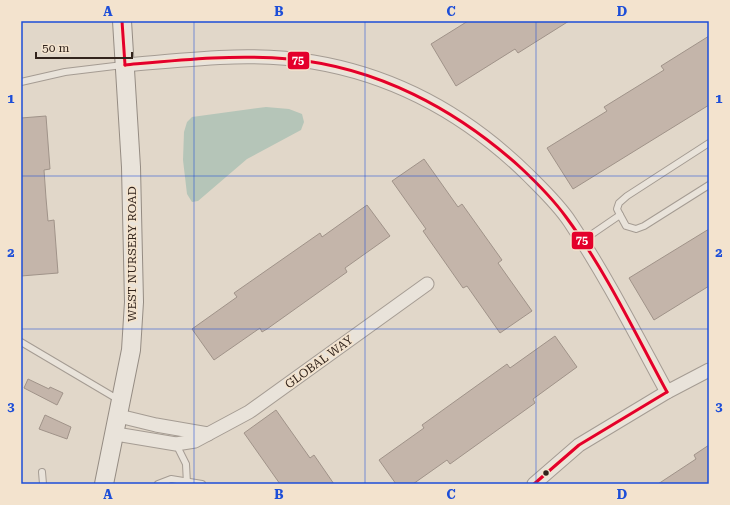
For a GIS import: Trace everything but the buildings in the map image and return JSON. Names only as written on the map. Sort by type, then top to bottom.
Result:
[{"type":"main road","name":"WEST NURSERY ROAD","points":[[104,484],[116,434],[131,350],[134,302],[131,167],[122,21]]},
{"type":"street","points":[[125,65],[257,57],[312,61],[358,72],[408,90],[452,114],[500,147],[541,188],[569,221],[582,241],[667,392]]},
{"type":"street","name":"GLOBAL WAY","points":[[116,434],[176,444],[195,441],[249,412],[427,284]]},
{"type":"street","points":[[534,484],[579,445],[667,392],[709,370]]},
{"type":"street","points":[[121,409],[156,425],[208,434]]},
{"type":"lane","points":[[21,82],[65,72],[125,65]]},
{"type":"lane","points":[[709,143],[627,196],[618,203],[617,209],[626,226],[636,229],[644,226],[709,185]]},
{"type":"lane","points":[[582,241],[620,215]]},
{"type":"lane","points":[[21,342],[121,409]]},
{"type":"lane","points":[[176,444],[186,464],[187,482]]},
{"type":"lane","points":[[42,472],[43,484]]},
{"type":"lane","points":[[158,484],[171,479],[202,484]]},
{"type":"shaded area","points":[[266,107],[289,109],[302,114],[304,122],[301,130],[247,159],[198,201],[192,202],[187,194],[183,160],[184,132],[187,122],[192,117]]},
{"type":"transit line","name":"75","points":[[122,21],[125,65]]},
{"type":"transit line","name":"75","points":[[125,65],[227,57],[289,59],[353,71],[384,81],[414,94],[442,110],[470,127],[521,168],[561,210],[581,238],[607,281],[667,392]]},
{"type":"transit line","name":"75","points":[[534,484],[579,445],[667,392]]}]
